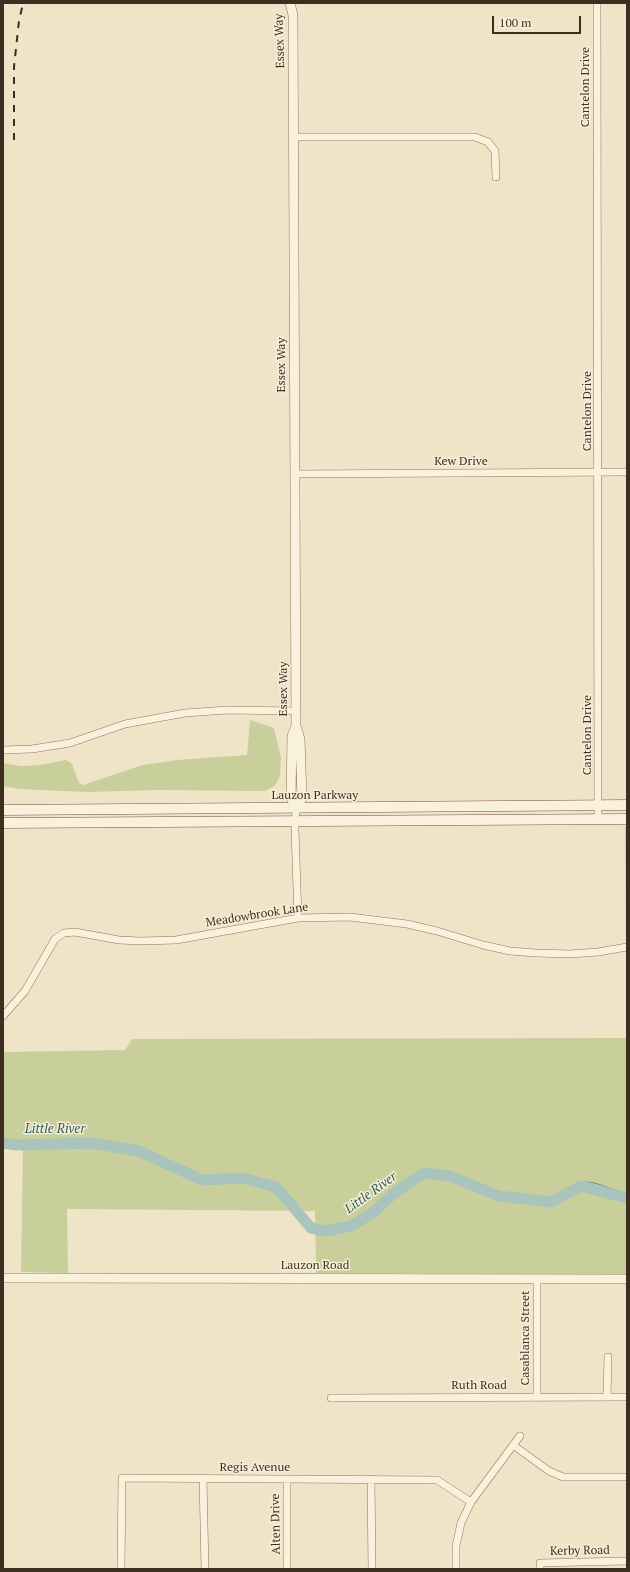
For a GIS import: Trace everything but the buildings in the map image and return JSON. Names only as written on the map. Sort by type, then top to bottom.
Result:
[{"type":"main road","name":"Lauzon Parkway","points":[[3,810],[296,809],[627,805]]},
{"type":"main road","name":"Lauzon Parkway","points":[[3,823],[627,819]]},
{"type":"street","name":"Essex Way","points":[[290,3],[292,15],[296,726],[300,739],[302,798],[296,809],[295,821],[298,918]]},
{"type":"street","name":"Cantelon Drive","points":[[597,3],[599,472],[598,820]]},
{"type":"street","points":[[293,137],[475,137],[488,142],[495,151],[496,177]]},
{"type":"street","name":"Kew Drive","points":[[295,474],[627,472]]},
{"type":"street","points":[[3,750],[32,749],[70,743],[125,724],[185,713],[226,710],[296,711]]},
{"type":"street","name":"Meadowbrook Lane","points":[[3,1016],[25,991],[55,939],[64,933],[75,932],[119,940],[176,940],[298,918],[350,917],[376,919],[414,926],[483,945],[536,953],[570,954],[598,952],[627,947]]},
{"type":"street","name":"Lauzon Road","points":[[3,1278],[627,1279]]},
{"type":"street","name":"Casablanca Street","points":[[537,1279],[537,1398]]},
{"type":"street","points":[[607,1397],[608,1357]]},
{"type":"street","name":"Ruth Road","points":[[331,1398],[627,1397]]},
{"type":"street","points":[[456,1569],[456,1546],[461,1523],[471,1502],[520,1436]]},
{"type":"street","points":[[513,1445],[549,1471],[563,1477],[627,1477]]},
{"type":"street","name":"Regis Avenue","points":[[121,1569],[122,1478],[437,1480],[471,1502]]},
{"type":"street","points":[[203,1479],[205,1569]]},
{"type":"street","name":"Alten Drive","points":[[286,1479],[287,1569]]},
{"type":"street","points":[[371,1479],[372,1569]]},
{"type":"street","name":"Kerby Road","points":[[540,1569],[540,1563],[624,1564]]},
{"type":"green space","points":[[250,720],[274,728],[281,757],[280,776],[275,786],[265,791],[158,790],[87,792],[19,789],[3,786],[3,763],[21,766],[40,765],[66,760],[72,764],[79,783],[83,785],[143,765],[177,760],[247,755]]},
{"type":"green space","points":[[625,827],[627,827],[626,943]]},
{"type":"green space","points":[[627,1038],[627,1274],[316,1273],[315,1211],[67,1209],[68,1273],[21,1272],[23,1145],[3,1143],[3,1052],[125,1050],[132,1039]]},
{"type":"water","points":[[586,1182],[595,1183],[627,1194],[627,1202],[586,1191]]},
{"type":"waterway","name":"Little River","points":[[3,1143],[17,1145],[92,1143],[139,1151],[202,1180],[242,1178],[276,1187],[311,1228],[326,1231],[351,1226],[375,1211],[393,1194],[424,1173],[450,1176],[499,1196],[551,1202],[581,1186],[627,1198]]},
{"type":"railway","points":[[14,140],[14,67],[19,21],[23,3]]}]
